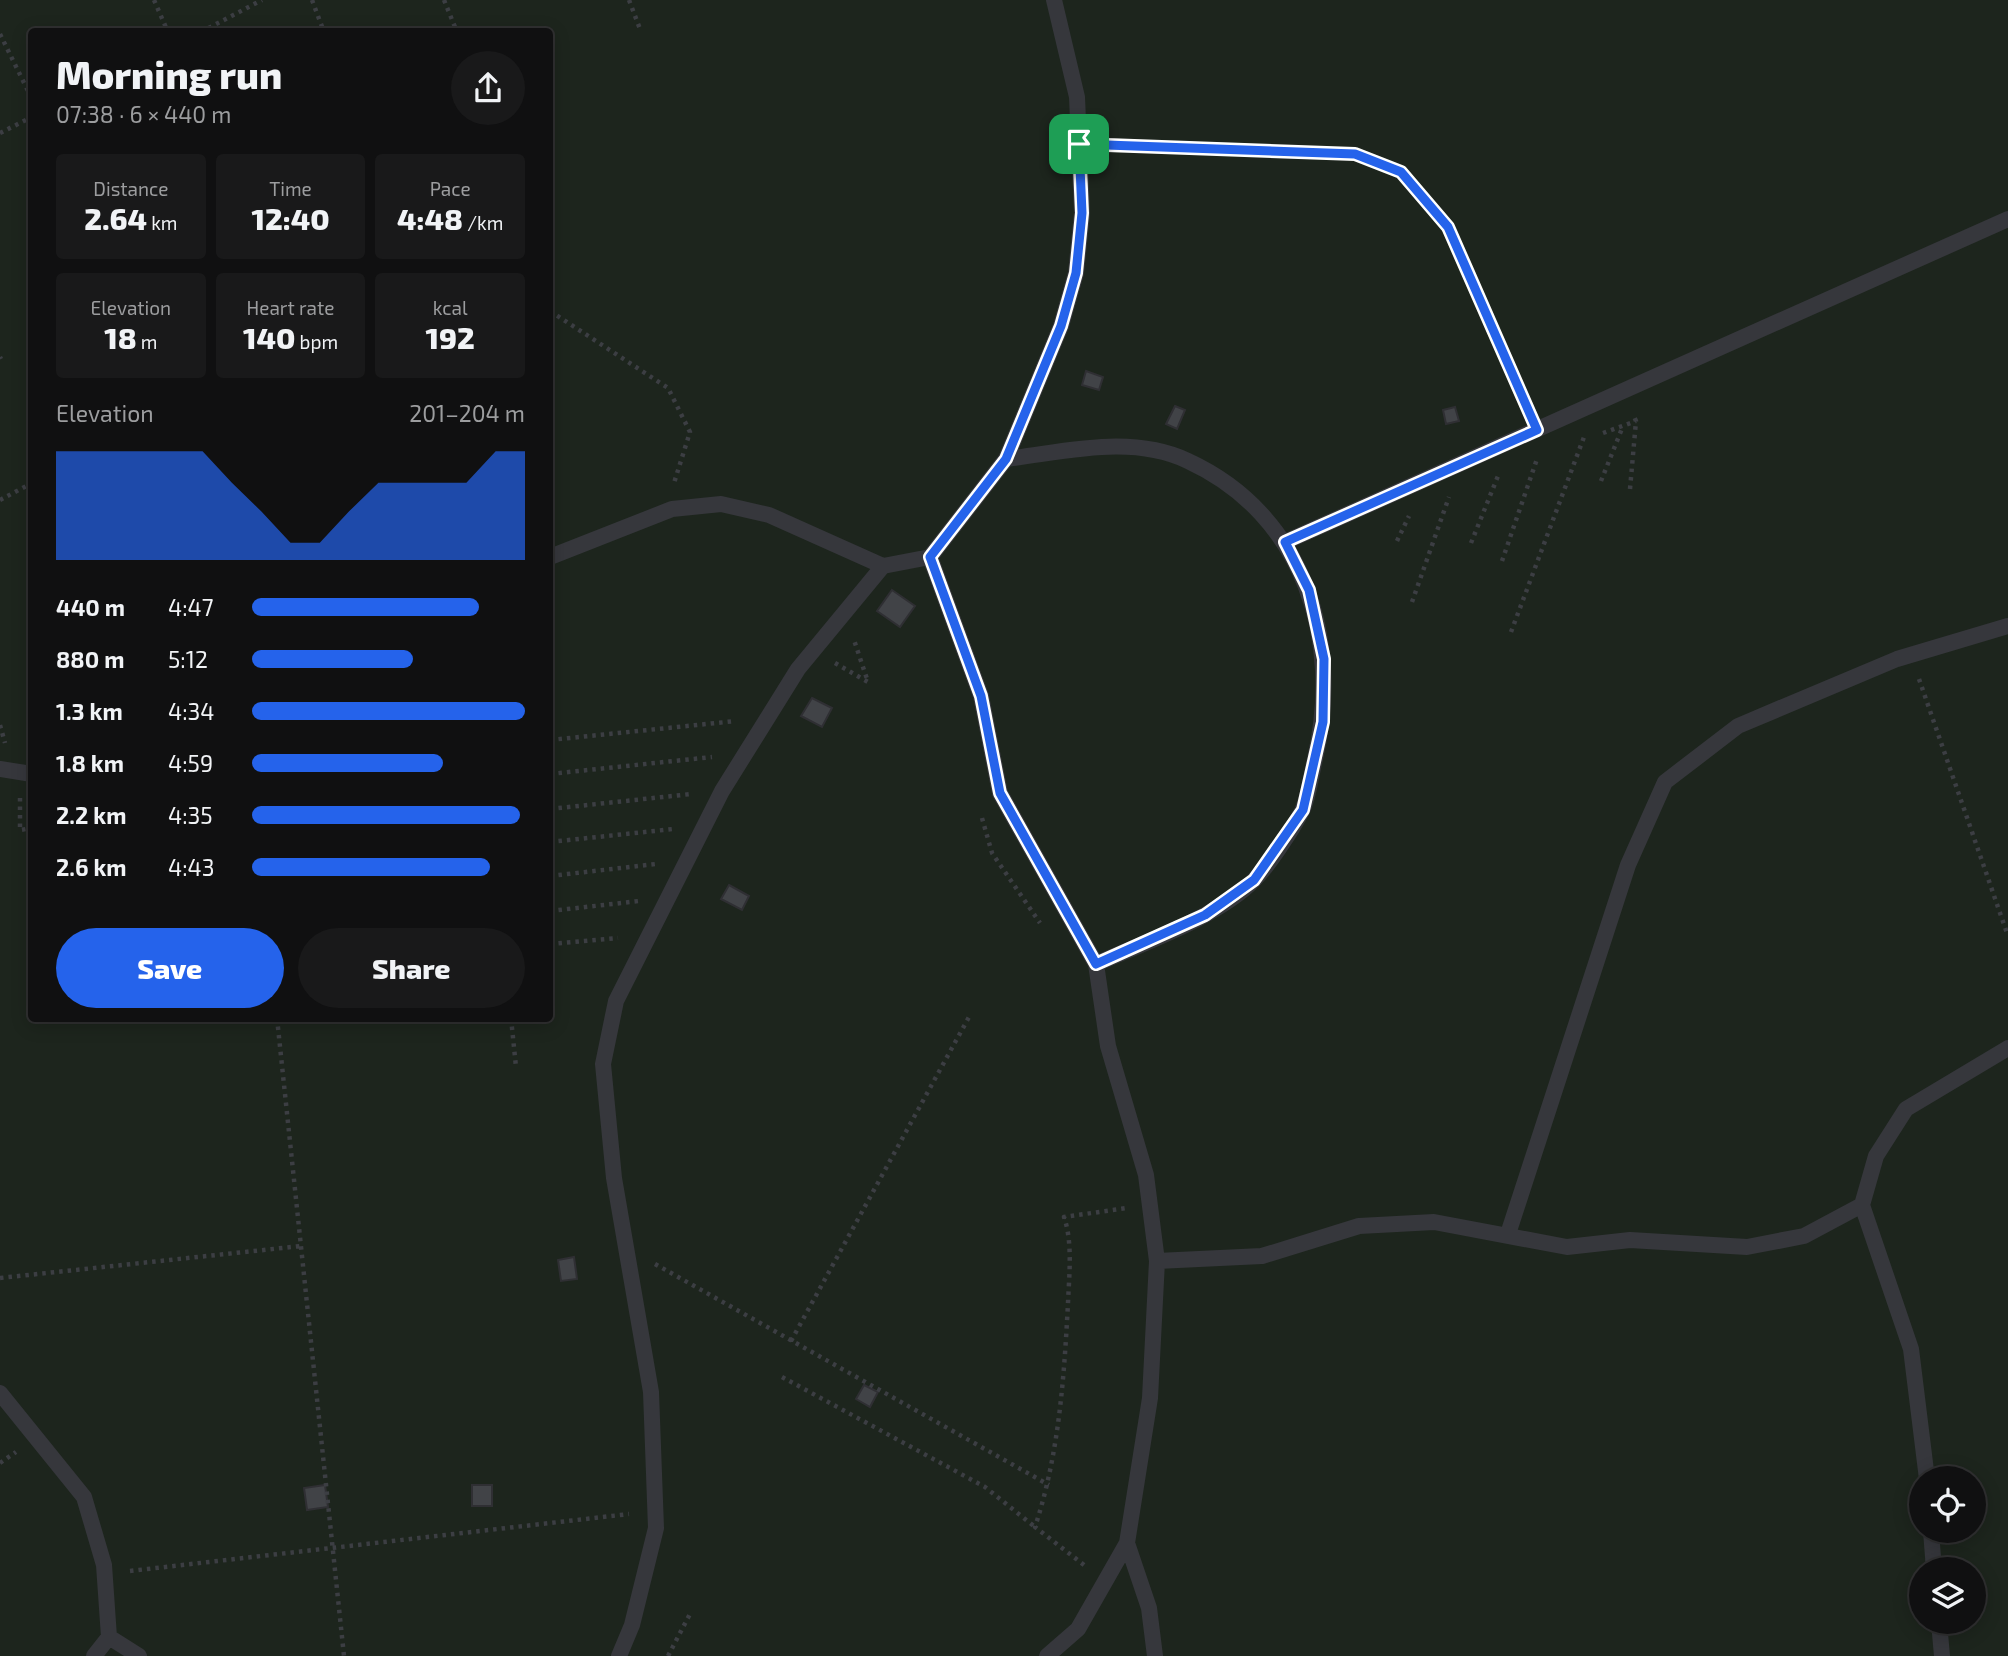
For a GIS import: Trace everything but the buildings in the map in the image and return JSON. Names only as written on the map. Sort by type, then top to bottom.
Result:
[{"type":"lane","points":[[553,556],[672,509],[722,503],[769,515],[883,566],[930,557],[1006,459],[1061,326],[1076,273],[1082,213],[1077,97],[1054,0]]},
{"type":"lane","points":[[1285,542],[2008,219]]},
{"type":"lane","points":[[1006,459],[1129,444],[1186,460],[1238,489],[1285,542],[1309,590],[1324,659],[1323,722],[1303,810],[1254,880],[1205,915],[1096,964]]},
{"type":"lane","points":[[930,557],[981,696],[1000,793],[1096,964],[1108,1046],[1146,1175],[1157,1261],[1150,1398],[1127,1543],[1078,1629],[1047,1656]]},
{"type":"lane","points":[[619,1656],[632,1625],[653,1540],[655,1512],[650,1392],[614,1178],[603,1064],[616,1001],[722,791],[813,650],[883,566]]},
{"type":"lane","points":[[1508,1234],[1628,864],[1665,782],[1738,726],[1911,654],[2008,626]]},
{"type":"lane","points":[[0,769],[26,773]]},
{"type":"lane","points":[[1925,1466],[1911,1349],[1862,1205],[1876,1157],[1906,1109],[2008,1048]]},
{"type":"lane","points":[[1157,1261],[1262,1256],[1360,1226],[1434,1222],[1567,1247],[1630,1240],[1747,1247],[1804,1236],[1862,1205]]},
{"type":"lane","points":[[0,1393],[84,1497],[105,1574],[109,1637],[94,1656]]},
{"type":"lane","points":[[1127,1543],[1149,1608],[1155,1656]]},
{"type":"lane","points":[[1940,1634],[1942,1656]]},
{"type":"lane","points":[[109,1637],[139,1656]]},
{"type":"path","points":[[154,0],[166,28]]},
{"type":"path","points":[[209,28],[262,0]]},
{"type":"path","points":[[312,0],[322,28]]},
{"type":"path","points":[[444,0],[455,28]]},
{"type":"path","points":[[629,0],[640,29]]},
{"type":"path","points":[[0,34],[28,91]]},
{"type":"path","points":[[0,133],[28,119]]},
{"type":"path","points":[[1079,144],[1355,154],[1401,172],[1448,227],[1543,427],[1502,561]]},
{"type":"path","points":[[553,313],[668,388],[690,432],[675,477],[672,509]]},
{"type":"path","points":[[1511,632],[1596,403]]},
{"type":"path","points":[[1603,433],[1636,421],[1630,489]]},
{"type":"path","points":[[1601,481],[1623,426]]},
{"type":"path","points":[[1471,543],[1511,441]]},
{"type":"path","points":[[1412,602],[1461,463]]},
{"type":"path","points":[[0,500],[28,485]]},
{"type":"path","points":[[813,650],[868,682],[853,635]]},
{"type":"path","points":[[1911,654],[2008,936]]},
{"type":"path","points":[[553,740],[768,718]]},
{"type":"path","points":[[553,774],[746,753]]},
{"type":"path","points":[[26,773],[20,830],[28,829]]},
{"type":"path","points":[[553,808],[722,791]]},
{"type":"path","points":[[553,842],[705,826]]},
{"type":"path","points":[[553,876],[688,860]]},
{"type":"path","points":[[553,911],[648,901]]},
{"type":"path","points":[[553,944],[624,937]]},
{"type":"path","points":[[791,1340],[969,1017]]},
{"type":"path","points":[[278,1022],[344,1656]]},
{"type":"path","points":[[511,1022],[516,1068]]},
{"type":"path","points":[[1035,1527],[1049,1485],[1059,1424],[1069,1263],[1064,1217],[1131,1205],[1132,1219]]},
{"type":"path","points":[[0,1278],[301,1246]]},
{"type":"path","points":[[626,1248],[1049,1485]]},
{"type":"path","points":[[782,1377],[985,1487],[1090,1569],[1093,1563]]},
{"type":"path","points":[[105,1574],[655,1512]]},
{"type":"path","points":[[668,1656],[691,1612]]},
{"type":"shaded area","points":[[0,0],[2008,0],[2008,1656],[0,1656]]},
{"type":"route","points":[[1079,144],[1355,154],[1401,172],[1448,227],[1537,430],[1285,542],[1309,590],[1324,659],[1323,722],[1303,810],[1254,880],[1205,915],[1096,964],[1000,793],[981,696],[930,557],[1006,459],[1061,326],[1076,273],[1082,213],[1079,144]]}]
